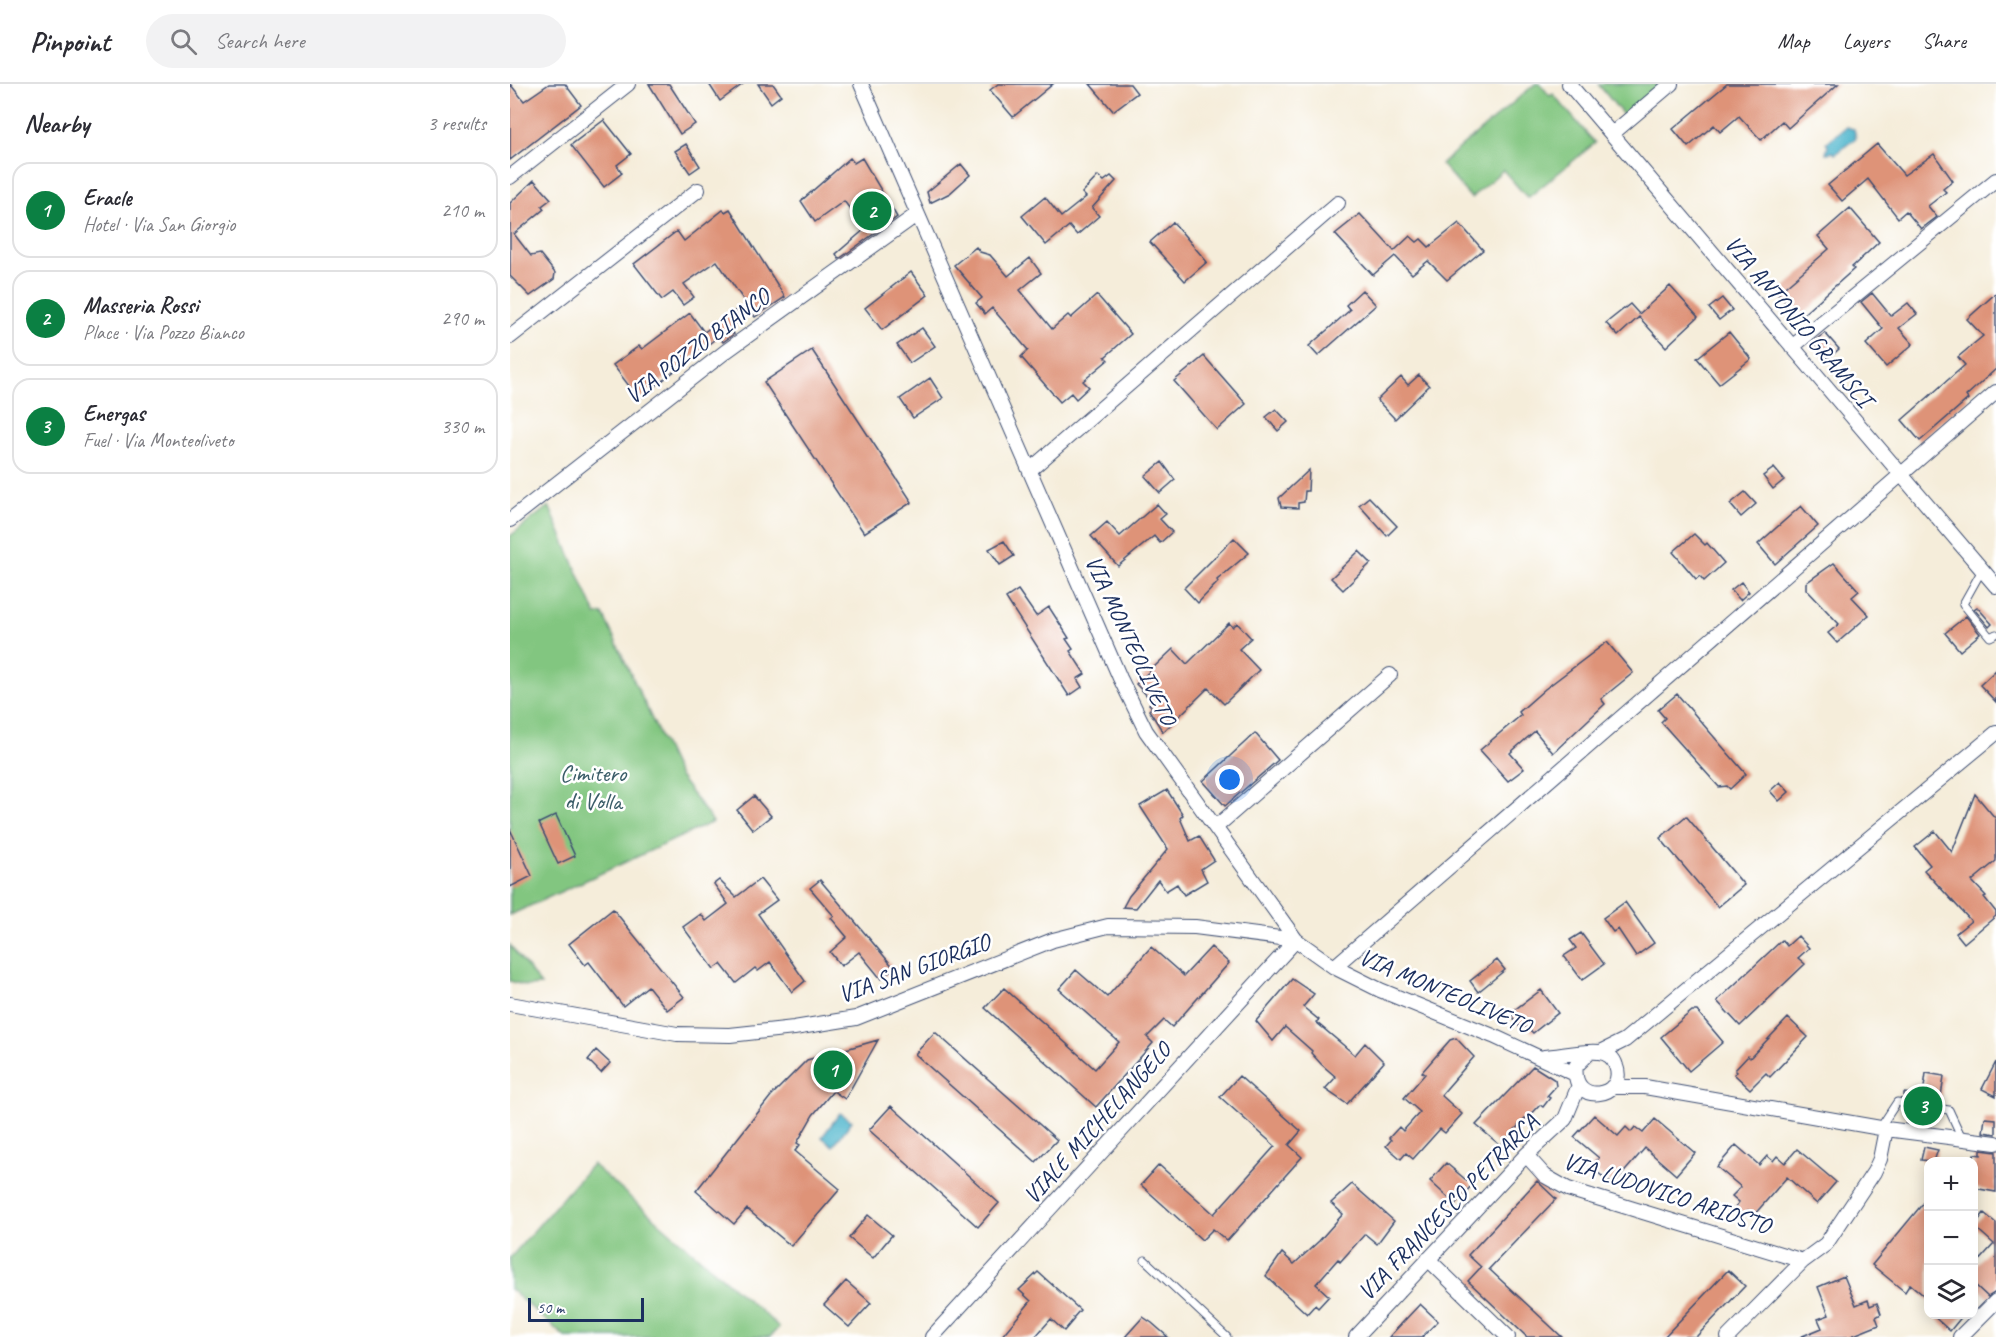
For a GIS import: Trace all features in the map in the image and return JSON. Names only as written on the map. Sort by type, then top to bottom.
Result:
[{"type":"street","points":[[510,177],[628,84]]},
{"type":"street","name":"VIA MONTEOLIVETO","points":[[861,84],[916,215],[1120,678],[1146,731],[1296,940],[1334,967],[1380,990],[1541,1057],[1577,1079]]},
{"type":"street","name":"VIA ANTONIO GRAMSCI","points":[[1569,84],[1996,586]]},
{"type":"street","points":[[1612,134],[1671,84]]},
{"type":"street","points":[[1792,347],[1996,180]]},
{"type":"street","points":[[510,337],[698,190]]},
{"type":"street","points":[[1030,470],[1338,202]]},
{"type":"street","name":"VIA POZZO BIANCO","points":[[510,520],[725,352],[916,215]]},
{"type":"street","points":[[1334,967],[1996,392]]},
{"type":"street","points":[[1216,828],[1390,675]]},
{"type":"street","points":[[1625,1040],[1615,1075],[1603,1093],[1591,1093],[1577,1079],[1580,1060],[1625,1040],[1996,733]]},
{"type":"street","name":"VIA SAN GIORGIO","points":[[510,1004],[677,1034],[730,1035],[856,1018],[1053,940],[1108,927],[1195,927],[1296,940]]},
{"type":"street","name":"VIALE MICHELANGELO","points":[[932,1337],[1296,940]]},
{"type":"street","points":[[1595,1053],[1615,1075],[1645,1087],[1883,1128],[1996,1143]]},
{"type":"street","name":"VIA MONTEOLIVETO","points":[[1541,1057],[1595,1053]]},
{"type":"street","name":"VIA FRANCESCO PETRARCA","points":[[1572,1108],[1577,1079]]},
{"type":"street","name":"VIA FRANCESCO PETRARCA","points":[[1356,1337],[1526,1155],[1564,1119],[1572,1108],[1591,1093]]},
{"type":"street","points":[[1728,1337],[1803,1261],[1826,1244],[1875,1172],[1880,1159],[1883,1128]]},
{"type":"street","name":"VIA LUDOVICO ARIOSTO","points":[[1526,1155],[1545,1176],[1568,1189],[1803,1261]]},
{"type":"street","points":[[1428,1259],[1508,1337]]},
{"type":"street","points":[[1960,1337],[1994,1307]]},
{"type":"lane","points":[[1982,570],[1963,604],[1990,637],[1996,634]]},
{"type":"lane","points":[[1883,1128],[1897,1102],[1949,1110],[1962,1138]]},
{"type":"lane","points":[[1145,1260],[1227,1337]]},
{"type":"green space","points":[[1535,84],[1540,84],[1550,96],[1553,94],[1595,143],[1529,197],[1503,170],[1471,198],[1441,164]]},
{"type":"green space","points":[[1598,84],[1661,84],[1624,116]]},
{"type":"green space","name":"Cimitero di Volla","points":[[549,506],[596,615],[603,614],[678,775],[713,822],[510,915],[510,536]]},
{"type":"green space","points":[[510,945],[541,985],[526,986],[510,981]]},
{"type":"green space","points":[[592,1164],[779,1327],[770,1337],[565,1337],[510,1289],[510,1258]]},
{"type":"water","points":[[1846,127],[1854,129],[1856,138],[1835,154],[1826,153],[1828,146],[1826,143]]},
{"type":"water","points":[[840,1113],[852,1121],[833,1146],[822,1137]]},
{"type":"building","points":[[510,84],[524,101],[549,84],[565,84],[581,105],[510,160]]},
{"type":"building","points":[[649,84],[669,84],[695,124],[680,134]]},
{"type":"building","points":[[709,84],[743,84],[720,101]]},
{"type":"building","points":[[758,84],[773,84],[781,95],[771,103]]},
{"type":"building","points":[[998,84],[1053,84],[1013,117],[990,90]]},
{"type":"building","points":[[1090,84],[1130,84],[1137,93],[1113,111]]},
{"type":"building","points":[[1727,84],[1838,84],[1788,128],[1782,121],[1761,140],[1739,116],[1720,132],[1714,125],[1688,147],[1673,129]]},
{"type":"building","points":[[604,120],[631,154],[617,165],[622,173],[604,187],[571,145]]},
{"type":"building","points":[[686,144],[700,166],[690,173],[675,151]]},
{"type":"building","points":[[1877,144],[1904,175],[1934,154],[1953,181],[1943,189],[1946,192],[1928,206],[1937,217],[1921,229],[1906,211],[1898,218],[1868,179],[1842,201],[1828,185]]},
{"type":"building","points":[[850,158],[854,163],[862,158],[897,217],[839,259],[836,254],[865,229],[844,201],[815,222],[801,201]]},
{"type":"building","points":[[961,164],[970,175],[950,193],[930,203],[927,192]]},
{"type":"building","points":[[1098,176],[1104,181],[1111,176],[1116,181],[1092,208],[1099,216],[1077,235],[1069,226],[1046,245],[1022,216],[1045,197],[1061,217],[1086,197],[1082,193]]},
{"type":"building","points":[[534,180],[551,199],[542,206],[544,209],[514,234],[531,256],[540,254],[555,273],[554,279],[530,296],[510,276],[510,203]]},
{"type":"building","points":[[1850,208],[1879,242],[1852,267],[1854,269],[1799,318],[1778,293],[1829,249],[1818,236]]},
{"type":"building","points":[[730,209],[785,297],[755,317],[717,261],[684,284],[694,297],[683,305],[673,292],[662,300],[634,264],[677,231],[684,241],[723,210],[725,212]]},
{"type":"building","points":[[1360,214],[1394,251],[1410,236],[1417,242],[1421,239],[1429,247],[1459,223],[1483,250],[1447,280],[1428,261],[1412,274],[1395,256],[1373,275],[1335,234]]},
{"type":"building","points":[[1173,222],[1207,262],[1185,281],[1150,242]]},
{"type":"building","points":[[976,247],[980,252],[990,255],[1008,276],[1030,258],[1041,273],[1020,290],[1052,329],[1068,315],[1071,318],[1097,295],[1131,334],[1105,357],[1108,360],[1083,381],[1089,387],[1076,399],[1071,393],[1060,402],[1021,357],[1028,350],[992,308],[985,314],[976,303],[982,298],[954,265]]},
{"type":"building","points":[[911,272],[928,295],[882,330],[865,308]]},
{"type":"building","points":[[1670,286],[1698,317],[1666,347],[1639,317],[1618,336],[1606,323],[1630,304],[1639,314]]},
{"type":"building","points":[[1362,290],[1376,305],[1318,356],[1309,346],[1350,310],[1346,305]]},
{"type":"building","points":[[1872,293],[1891,316],[1908,303],[1917,314],[1899,328],[1913,344],[1886,367],[1866,344],[1883,329],[1861,302]]},
{"type":"building","points":[[1996,293],[1996,369],[1966,396],[1968,399],[1920,441],[1902,420],[1965,365],[1958,357],[1983,336],[1967,319]]},
{"type":"building","points":[[1722,298],[1732,310],[1719,320],[1709,308]]},
{"type":"building","points":[[736,310],[742,319],[730,328],[734,334],[723,342],[719,336],[639,399],[613,365],[639,346],[642,349],[690,313],[704,332]]},
{"type":"building","points":[[922,328],[935,346],[910,363],[897,345]]},
{"type":"building","points":[[1729,332],[1751,359],[1719,384],[1697,358]]},
{"type":"building","points":[[1825,333],[1839,349],[1828,359],[1813,342]]},
{"type":"building","points":[[812,350],[912,502],[864,533],[764,382]]},
{"type":"building","points":[[1204,356],[1246,404],[1217,430],[1174,381]]},
{"type":"building","points":[[1419,375],[1429,386],[1395,419],[1377,400],[1401,377],[1408,385]]},
{"type":"building","points":[[930,378],[943,398],[913,418],[900,399]]},
{"type":"building","points":[[1276,409],[1288,422],[1278,431],[1266,417]]},
{"type":"building","points":[[1162,462],[1175,480],[1160,493],[1145,476]]},
{"type":"building","points":[[1774,468],[1784,480],[1773,489],[1763,476]]},
{"type":"building","points":[[1309,470],[1308,491],[1305,491],[1304,502],[1298,503],[1298,508],[1281,507],[1279,498]]},
{"type":"building","points":[[1745,492],[1756,504],[1741,517],[1730,504]]},
{"type":"building","points":[[1369,497],[1397,526],[1387,536],[1359,505]]},
{"type":"building","points":[[1157,504],[1166,514],[1160,519],[1172,532],[1160,543],[1154,536],[1118,566],[1091,536],[1107,522],[1120,536]]},
{"type":"building","points":[[1801,506],[1818,526],[1775,564],[1758,544]]},
{"type":"building","points":[[1694,534],[1705,545],[1707,543],[1724,563],[1704,581],[1700,576],[1696,579],[1673,552]]},
{"type":"building","points":[[1234,538],[1249,553],[1217,580],[1218,582],[1198,603],[1184,588]]},
{"type":"building","points":[[1004,541],[1014,556],[1000,565],[989,549]]},
{"type":"building","points":[[1359,551],[1371,563],[1343,590],[1331,578]]},
{"type":"building","points":[[1834,563],[1859,591],[1852,597],[1869,615],[1837,643],[1828,633],[1839,624],[1806,589],[1806,583]]},
{"type":"building","points":[[1741,582],[1749,592],[1740,600],[1731,590]]},
{"type":"building","points":[[1018,590],[1036,616],[1049,607],[1069,638],[1066,639],[1073,649],[1070,651],[1085,674],[1077,679],[1082,687],[1069,696],[1006,598]]},
{"type":"building","points":[[1977,607],[1992,624],[1989,627],[1974,609]]},
{"type":"building","points":[[1966,616],[1980,634],[1960,651],[1945,633]]},
{"type":"building","points":[[1229,623],[1233,627],[1237,623],[1251,638],[1239,649],[1259,670],[1224,704],[1208,688],[1163,732],[1149,710],[1152,707],[1149,704],[1152,701],[1136,684],[1173,649],[1187,664]]},
{"type":"building","points":[[1607,642],[1633,673],[1601,699],[1605,704],[1553,753],[1535,731],[1510,753],[1524,769],[1508,781],[1480,750],[1521,715],[1519,712],[1545,689]]},
{"type":"building","points":[[1996,670],[1996,702],[1980,685]]},
{"type":"building","points":[[1677,694],[1746,774],[1730,789],[1727,786],[1719,787],[1661,722],[1665,718],[1658,710]]},
{"type":"building","points":[[1255,733],[1278,760],[1225,806],[1203,781]]},
{"type":"building","points":[[1780,782],[1789,792],[1779,801],[1770,791]]},
{"type":"building","points":[[1167,790],[1183,815],[1180,818],[1190,841],[1199,836],[1214,860],[1201,869],[1207,881],[1184,895],[1177,884],[1166,891],[1158,880],[1136,908],[1123,907],[1129,896],[1168,849],[1140,806]]},
{"type":"building","points":[[1975,794],[1996,819],[1996,861],[1972,881],[1986,896],[1984,897],[1996,912],[1996,916],[1964,943],[1956,933],[1971,921],[1924,870],[1930,865],[1915,847],[1935,831],[1952,852]]},
{"type":"building","points":[[754,796],[771,816],[753,830],[737,810]]},
{"type":"building","points":[[556,815],[575,856],[558,864],[539,823]]},
{"type":"building","points":[[1686,816],[1744,885],[1718,907],[1660,838]]},
{"type":"building","points":[[510,829],[532,876],[510,887]]},
{"type":"building","points":[[760,879],[777,900],[758,914],[805,981],[792,992],[770,962],[758,971],[755,968],[736,983],[721,964],[714,969],[683,927],[701,914],[706,921],[728,904],[714,884],[719,880],[736,897]]},
{"type":"building","points":[[820,880],[894,968],[881,979],[859,952],[841,966],[830,952],[847,937],[831,918],[834,916],[810,888]]},
{"type":"building","points":[[1625,902],[1654,943],[1636,956],[1618,929],[1613,932],[1603,918]]},
{"type":"building","points":[[613,909],[684,997],[667,1010],[648,986],[623,1006],[589,962],[585,965],[569,944]]},
{"type":"building","points":[[1581,933],[1604,964],[1582,980],[1564,956],[1576,948],[1570,940]]},
{"type":"building","points":[[1798,936],[1809,948],[1798,958],[1805,964],[1740,1026],[1717,1001],[1782,940],[1787,946]]},
{"type":"building","points":[[1151,947],[1184,976],[1211,947],[1229,963],[1172,1027],[1164,1020],[1147,1037],[1153,1043],[1096,1107],[985,1008],[1004,988],[1095,1069],[1119,1042],[1059,989],[1076,970],[1107,997]]},
{"type":"building","points":[[1497,960],[1505,970],[1478,992],[1470,981]]},
{"type":"building","points":[[1292,979],[1314,994],[1303,1007],[1319,1020],[1316,1022],[1355,1055],[1365,1043],[1384,1062],[1347,1104],[1325,1089],[1336,1077],[1321,1064],[1311,1053],[1312,1051],[1285,1027],[1273,1041],[1256,1021]]},
{"type":"building","points":[[1541,990],[1558,1013],[1533,1033],[1528,1028],[1520,1027],[1512,1017],[1513,1011]]},
{"type":"building","points":[[1692,1011],[1697,1011],[1723,1042],[1689,1071],[1661,1037]]},
{"type":"building","points":[[1788,1018],[1808,1037],[1770,1077],[1766,1073],[1750,1089],[1734,1074],[1737,1072],[1735,1070],[1748,1056],[1750,1058]]},
{"type":"building","points":[[935,1032],[1057,1140],[1036,1162],[915,1054]]},
{"type":"building","points":[[1456,1038],[1474,1057],[1441,1095],[1462,1114],[1445,1133],[1440,1129],[1413,1159],[1406,1153],[1401,1159],[1386,1146],[1391,1140],[1389,1138],[1399,1127],[1403,1131],[1420,1112],[1404,1098],[1425,1074],[1422,1072],[1450,1040]]},
{"type":"building","points":[[878,1040],[845,1099],[833,1091],[813,1115],[797,1143],[800,1145],[795,1151],[840,1189],[791,1246],[747,1209],[734,1224],[696,1191],[771,1096],[807,1060]]},
{"type":"building","points":[[596,1050],[610,1063],[601,1073],[588,1060]]},
{"type":"building","points":[[1996,1062],[1996,1096],[1982,1089]]},
{"type":"building","points":[[1533,1066],[1555,1080],[1556,1086],[1547,1096],[1550,1098],[1543,1107],[1540,1105],[1527,1119],[1525,1118],[1501,1146],[1476,1125]]},
{"type":"building","points":[[1926,1073],[1944,1076],[1940,1103],[1904,1097],[1904,1093],[1923,1095]]},
{"type":"building","points":[[1239,1076],[1301,1131],[1289,1145],[1302,1157],[1227,1241],[1213,1229],[1202,1240],[1141,1185],[1159,1165],[1214,1214],[1275,1146],[1220,1097]]},
{"type":"building","points":[[891,1106],[999,1203],[978,1227],[869,1130]]},
{"type":"building","points":[[1594,1115],[1618,1136],[1626,1127],[1631,1132],[1635,1127],[1643,1133],[1655,1119],[1695,1153],[1676,1175],[1645,1148],[1613,1185],[1591,1167],[1599,1158],[1574,1137]]},
{"type":"building","points":[[1985,1118],[1996,1119],[1996,1134],[1983,1132]]},
{"type":"building","points":[[1736,1145],[1759,1165],[1767,1156],[1773,1161],[1777,1156],[1785,1163],[1797,1149],[1836,1182],[1817,1204],[1787,1177],[1754,1215],[1748,1210],[1744,1215],[1735,1208],[1739,1202],[1732,1196],[1741,1187],[1717,1167]]},
{"type":"building","points":[[1924,1147],[1938,1150],[1935,1157],[1924,1157],[1924,1160],[1921,1160]]},
{"type":"building","points":[[1981,1150],[1996,1152],[1996,1192],[1978,1189],[1978,1157],[1974,1157],[1974,1154],[1981,1155]]},
{"type":"building","points":[[1446,1163],[1472,1185],[1455,1204],[1430,1181]]},
{"type":"building","points":[[1537,1181],[1556,1199],[1489,1269],[1562,1337],[1527,1337],[1468,1281],[1481,1267],[1468,1255]]},
{"type":"building","points":[[1352,1184],[1394,1221],[1377,1244],[1365,1234],[1340,1262],[1338,1259],[1316,1284],[1329,1296],[1318,1308],[1315,1305],[1307,1314],[1266,1276],[1282,1253],[1294,1264],[1319,1241],[1343,1214],[1331,1203]]},
{"type":"building","points":[[1924,1202],[1924,1296],[1910,1284],[1905,1292],[1872,1265]]},
{"type":"building","points":[[1984,1213],[1996,1223],[1996,1292],[1988,1297],[1978,1288],[1978,1262],[1994,1244],[1978,1230],[1978,1221]]},
{"type":"building","points":[[868,1215],[892,1235],[873,1258],[849,1238]]},
{"type":"building","points":[[1728,1270],[1745,1286],[1696,1337],[1664,1337]]},
{"type":"building","points":[[1038,1272],[1080,1310],[1064,1331],[1051,1319],[1035,1337],[1001,1337],[1031,1301],[1019,1290]]},
{"type":"building","points":[[1844,1276],[1856,1305],[1868,1300],[1870,1306],[1877,1303],[1881,1314],[1876,1317],[1879,1325],[1849,1337],[1800,1337],[1822,1328],[1818,1319],[1829,1315],[1818,1287]]},
{"type":"building","points":[[846,1281],[871,1303],[849,1327],[824,1305]]},
{"type":"building","points":[[1420,1304],[1438,1321],[1422,1337],[1389,1337]]},
{"type":"building","points":[[1143,1317],[1152,1323],[1168,1337],[1125,1337]]},
{"type":"building","points":[[1937,1319],[1960,1319],[1950,1331]]},
{"type":"place","name":"Masseria Rossi","points":[[872,211]]},
{"type":"place","name":"Eracle","points":[[833,1070]]},
{"type":"place","name":"Energas","points":[[1923,1106]]}]
